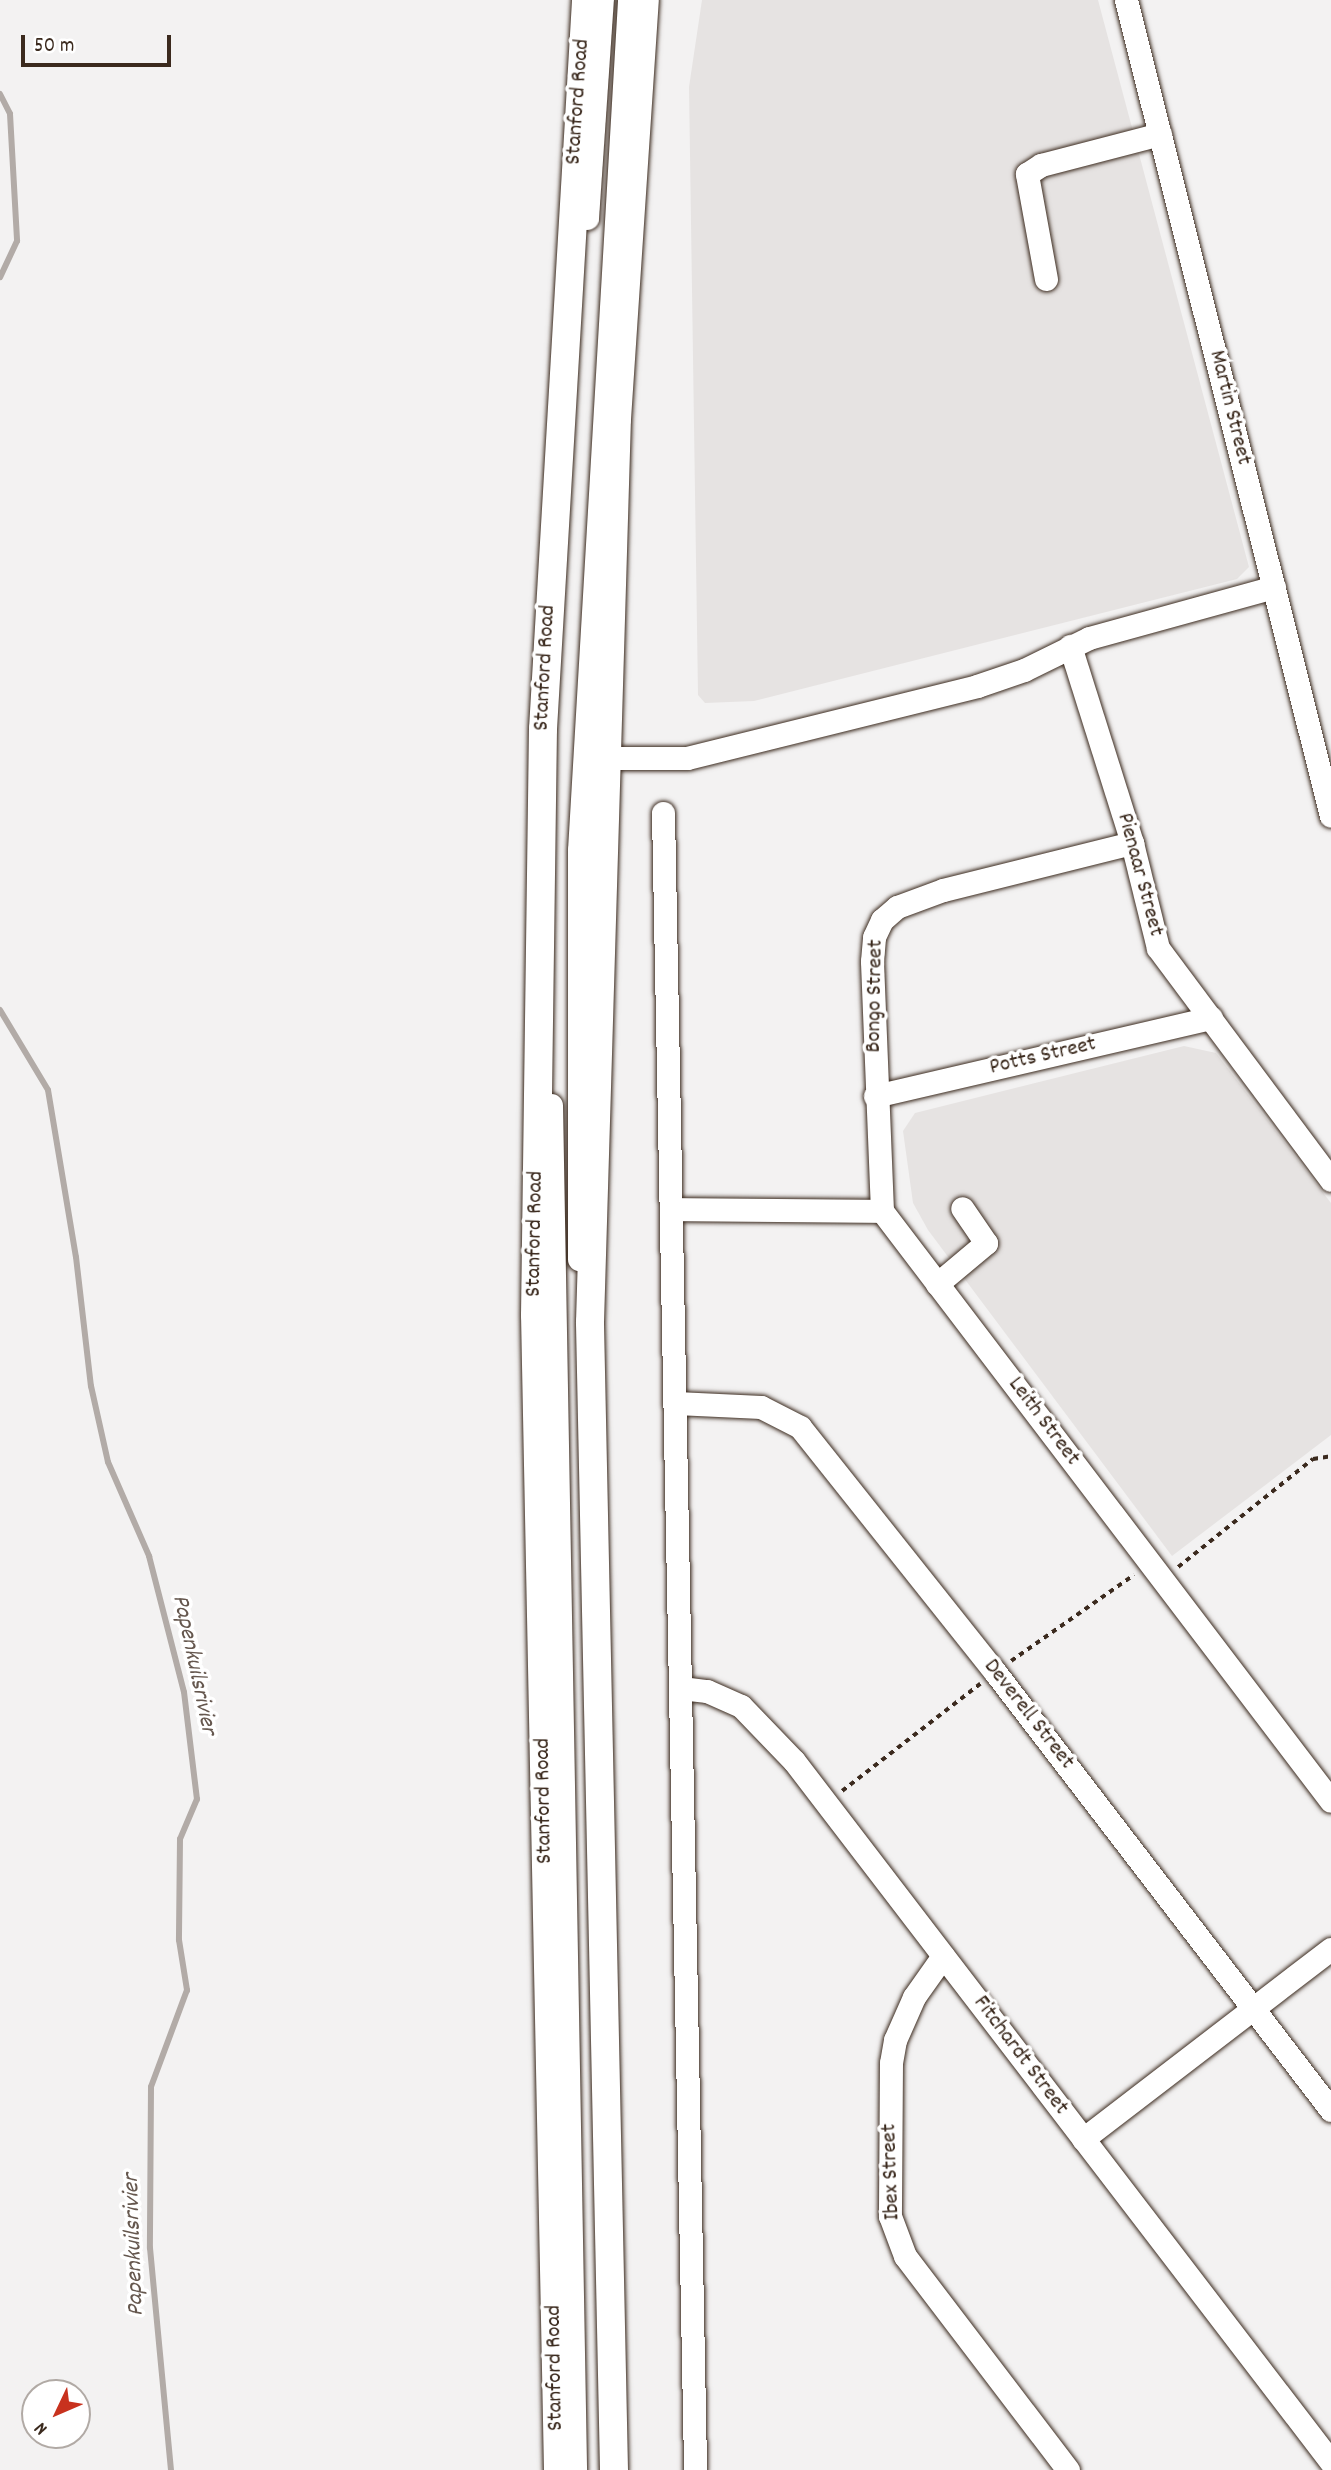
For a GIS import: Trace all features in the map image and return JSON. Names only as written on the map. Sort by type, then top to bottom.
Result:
[{"type":"main road","name":"Stanford Road","points":[[558,2470],[535,1315],[543,729],[586,0]]},
{"type":"main road","points":[[614,2470],[590,1322],[617,419],[645,0]]},
{"type":"street","points":[[575,2470],[554,1421],[552,895],[557,689],[602,0]]},
{"type":"street","points":[[603,2470],[577,1148],[578,891],[591,580],[629,0]]},
{"type":"street","name":"Martin Street","points":[[1126,0],[1331,816]]},
{"type":"street","points":[[1046,279],[1027,174],[1041,165],[1160,134]]},
{"type":"street","points":[[605,758],[650,761],[700,755],[977,686],[1024,670],[1070,646],[1274,587]]},
{"type":"street","name":"Pienaar Street","points":[[1070,646],[1132,843],[1158,948],[1331,1180]]},
{"type":"street","points":[[663,813],[677,1403],[695,2470]]},
{"type":"street","name":"Bongo Street","points":[[882,1211],[875,1096],[874,937],[889,911],[943,890],[1132,843]]},
{"type":"street","name":"Potts Street","points":[[875,1096],[1211,1018]]},
{"type":"street","points":[[937,1284],[986,1243],[962,1208]]},
{"type":"street","points":[[672,1209],[882,1211]]},
{"type":"street","name":"Leith Street","points":[[882,1211],[1331,1801]]},
{"type":"street","name":"Deverell Street","points":[[677,1403],[761,1407],[800,1426],[1331,2110]]},
{"type":"street","name":"Fitchardt Street","points":[[681,1688],[707,1691],[752,1713],[943,1956],[1331,2462]]},
{"type":"street","points":[[1083,2139],[1331,1949]]},
{"type":"street","name":"Ibex Street","points":[[943,1956],[914,1997],[893,2052],[893,2227],[905,2256],[1068,2470]]},
{"type":"path","points":[[1163,1580],[1313,1459],[1331,1456]]},
{"type":"shaded area","points":[[702,0],[1098,0],[1249,567],[1237,579],[754,701],[705,703],[698,695],[689,87]]},
{"type":"shaded area","points":[[1184,1046],[1216,1053],[1331,1203],[1331,1435],[1172,1556],[928,1230],[913,1203],[903,1131],[915,1113]]},
{"type":"waterway","name":"Papenkuilsrivier","points":[[0,94],[10,114],[17,241],[0,277]]},
{"type":"waterway","name":"Papenkuilsrivier","points":[[0,1010],[48,1090],[76,1257],[91,1386],[108,1462],[149,1556],[184,1692],[197,1799],[180,1839],[179,1940],[187,1990],[151,2087],[150,2248],[171,2470]]}]
